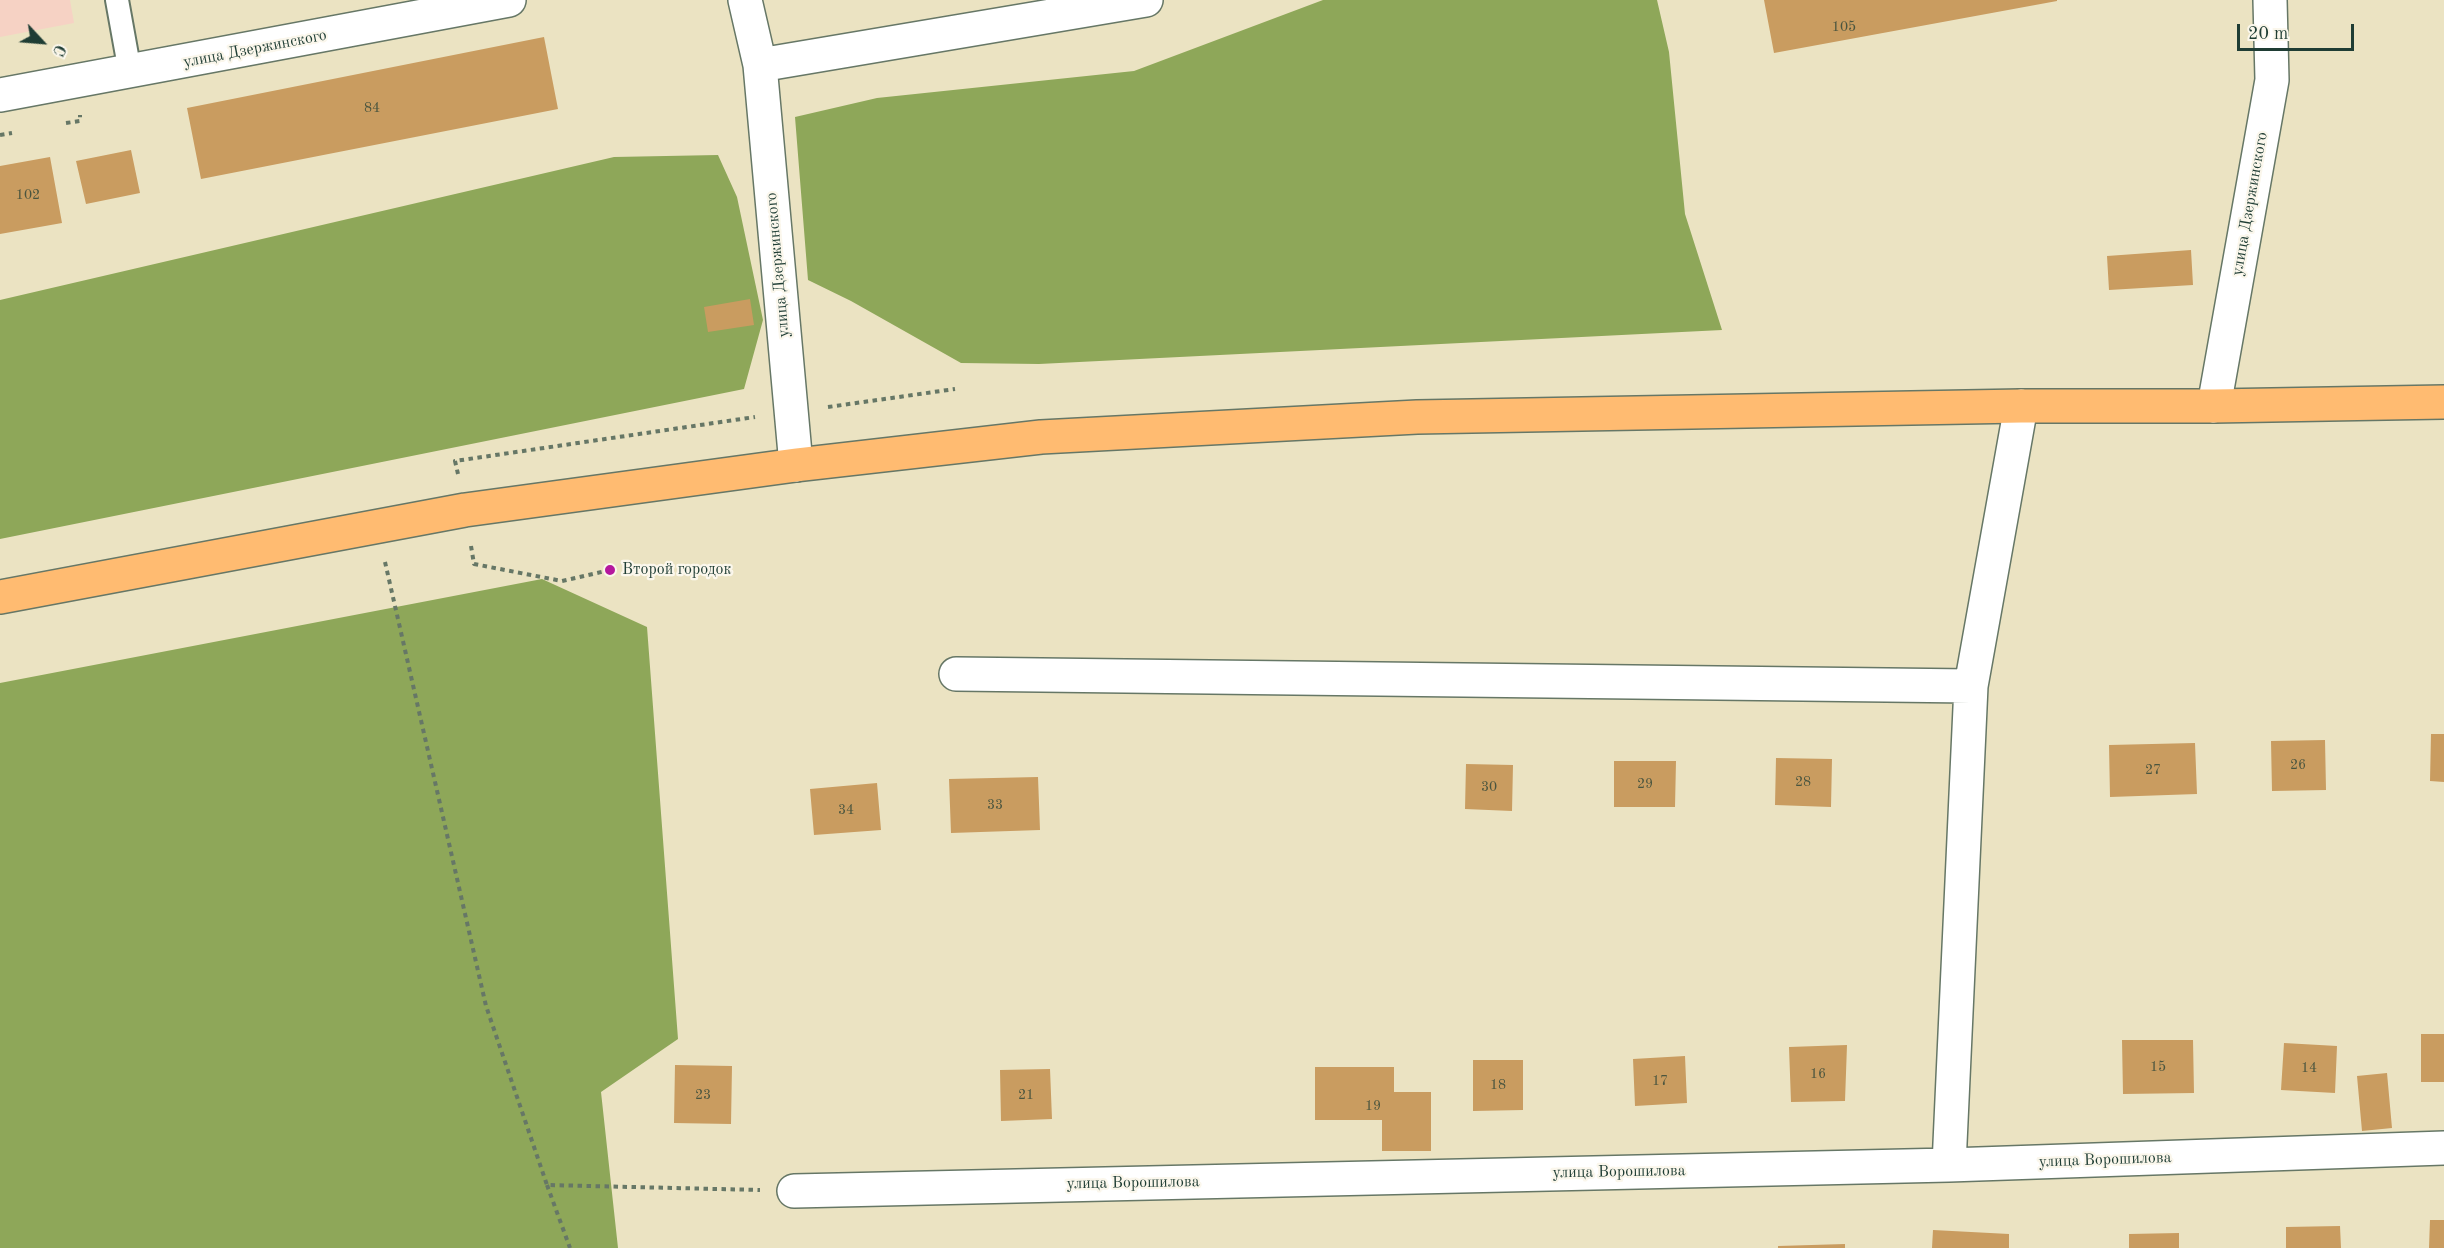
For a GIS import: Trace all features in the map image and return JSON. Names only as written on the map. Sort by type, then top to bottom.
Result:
[{"type":"main road","points":[[0,597],[465,510],[796,465],[1041,436],[1417,417],[2021,406],[2214,406],[2444,402]]},
{"type":"street","name":"улица Дзержинского","points":[[0,95],[509,0]]},
{"type":"street","name":"улица Дзержинского","points":[[745,0],[760,65],[796,465]]},
{"type":"street","points":[[760,65],[1146,0]]},
{"type":"street","name":"улица Дзержинского","points":[[2214,406],[2272,80],[2270,0]]},
{"type":"street","points":[[1949,1165],[1971,686],[2021,406]]},
{"type":"street","points":[[956,674],[1971,686]]},
{"type":"street","name":"улица Ворошилова","points":[[794,1191],[1949,1165],[2444,1148]]},
{"type":"lane","points":[[117,0],[130,72]]},
{"type":"path","points":[[377,527],[486,1006],[570,1248]]},
{"type":"path","points":[[547,1185],[794,1191]]},
{"type":"shaded area","points":[[0,0],[70,0],[74,23],[0,37]]},
{"type":"green space","points":[[1323,0],[1657,0],[1669,52],[1685,214],[1722,330],[1039,364],[961,363],[851,301],[808,280],[795,117],[877,98],[1134,71]]},
{"type":"green space","points":[[718,155],[737,197],[763,320],[744,389],[0,539],[0,300],[614,157]]},
{"type":"green space","points":[[542,579],[647,627],[678,1039],[601,1092],[618,1248],[0,1248],[0,683]]},
{"type":"building","points":[[1764,0],[2057,0],[2057,1],[1774,53]]},
{"type":"building","points":[[544,37],[558,109],[201,179],[187,108]]},
{"type":"building","points":[[131,150],[140,193],[86,204],[76,161]]},
{"type":"building","points":[[50,157],[62,223],[0,234],[0,166]]},
{"type":"building","points":[[2191,250],[2193,285],[2109,290],[2107,256]]},
{"type":"building","points":[[750,299],[754,325],[708,332],[704,307]]},
{"type":"building","points":[[2431,734],[2444,734],[2444,782],[2430,781]]},
{"type":"building","points":[[2325,740],[2326,790],[2272,791],[2271,741]]},
{"type":"building","points":[[2195,743],[2197,794],[2110,797],[2109,745]]},
{"type":"building","points":[[1776,758],[1832,759],[1831,807],[1775,805]]},
{"type":"building","points":[[1614,761],[1676,761],[1675,807],[1614,807]]},
{"type":"building","points":[[1466,764],[1513,765],[1512,811],[1465,809]]},
{"type":"building","points":[[1038,777],[1040,830],[951,833],[949,779]]},
{"type":"building","points":[[877,783],[881,830],[814,835],[810,789]]},
{"type":"building","points":[[2421,1034],[2444,1034],[2444,1082],[2421,1082]]},
{"type":"building","points":[[2122,1040],[2193,1040],[2194,1093],[2123,1094]]},
{"type":"building","points":[[2284,1043],[2337,1046],[2335,1093],[2281,1090]]},
{"type":"building","points":[[1847,1045],[1845,1101],[1791,1102],[1789,1047]]},
{"type":"building","points":[[1685,1056],[1687,1103],[1635,1106],[1633,1059]]},
{"type":"building","points":[[1473,1060],[1523,1060],[1523,1110],[1473,1111]]},
{"type":"building","points":[[675,1065],[732,1066],[731,1124],[674,1123]]},
{"type":"building","points":[[1315,1067],[1394,1067],[1394,1092],[1431,1092],[1431,1151],[1382,1151],[1382,1120],[1315,1120]]},
{"type":"building","points":[[1050,1069],[1052,1119],[1001,1121],[1000,1070]]},
{"type":"building","points":[[2387,1073],[2392,1128],[2362,1131],[2357,1076]]},
{"type":"building","points":[[2430,1220],[2444,1220],[2444,1248],[2429,1248]]},
{"type":"building","points":[[2340,1226],[2341,1248],[2286,1248],[2286,1227]]},
{"type":"building","points":[[1933,1230],[2009,1234],[2009,1248],[1932,1248]]},
{"type":"building","points":[[2179,1233],[2179,1248],[2129,1248],[2129,1234]]},
{"type":"building","points":[[1845,1244],[1845,1248],[1778,1248],[1778,1246]]},
{"type":"place","name":"Второй городок","points":[[610,570]]}]
